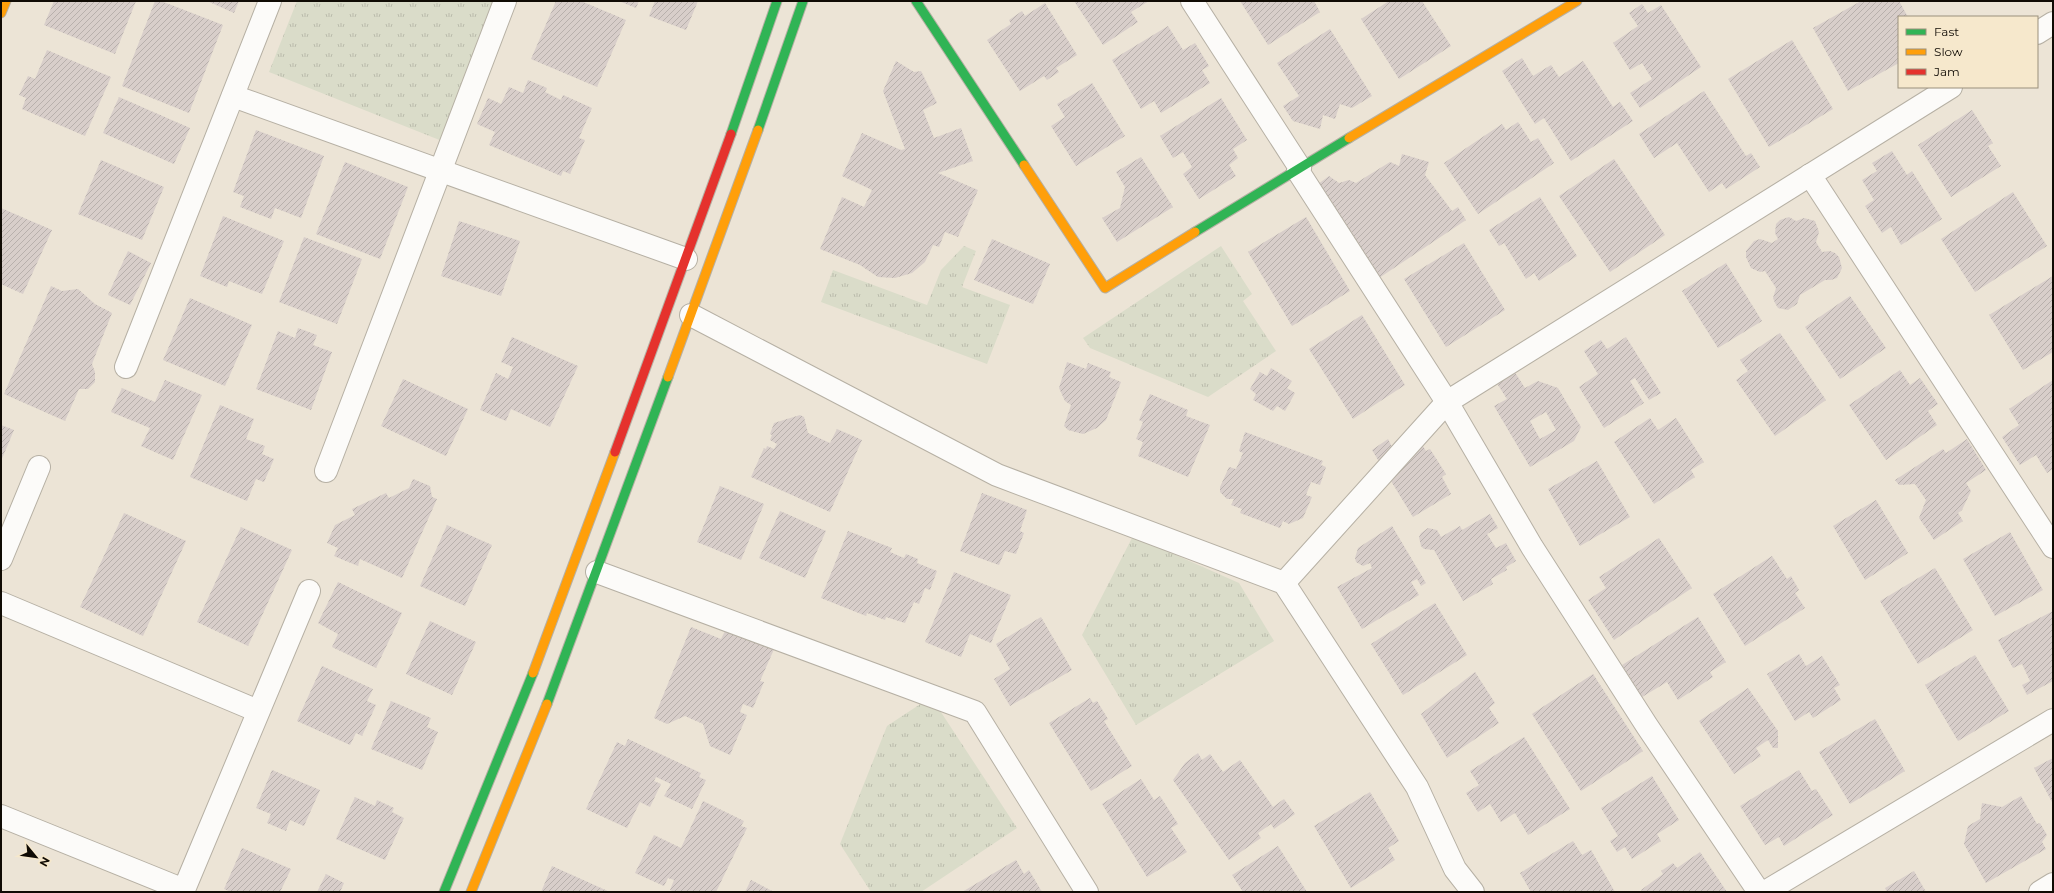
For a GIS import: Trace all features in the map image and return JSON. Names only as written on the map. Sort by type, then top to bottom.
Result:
[{"type":"street","points":[[1,13],[6,1]]},
{"type":"street","points":[[126,367],[270,1]]},
{"type":"street","points":[[326,471],[504,1]]},
{"type":"street","points":[[444,892],[533,674],[686,259],[777,1]]},
{"type":"street","points":[[470,892],[556,683],[691,315],[803,1]]},
{"type":"street","points":[[916,1],[1105,288],[1300,168],[1577,1]]},
{"type":"street","points":[[1192,1],[1300,168],[1298,170],[1447,402],[1532,547],[1647,726],[1759,892]]},
{"type":"street","points":[[2038,32],[2053,23]]},
{"type":"street","points":[[1284,583],[1447,402],[1948,88]]},
{"type":"street","points":[[233,96],[686,259]]},
{"type":"street","points":[[1810,175],[2053,547]]},
{"type":"street","points":[[691,315],[996,475],[1284,583],[1418,788],[1455,869],[1473,892]]},
{"type":"street","points":[[1,560],[39,467]]},
{"type":"street","points":[[596,572],[975,712],[1087,892]]},
{"type":"street","points":[[1,816],[183,891],[309,591]]},
{"type":"street","points":[[1,603],[258,711]]},
{"type":"street","points":[[1765,892],[2053,720]]},
{"type":"street","points":[[2040,892],[2053,884]]},
{"type":"green space","points":[[297,1],[503,1],[447,143],[269,72]]},
{"type":"green space","points":[[964,246],[976,251],[962,287],[1010,305],[987,364],[821,302],[833,270],[927,305],[941,270]]},
{"type":"green space","points":[[1221,246],[1252,294],[1243,301],[1276,351],[1208,397],[1090,348],[1083,338]]},
{"type":"green space","points":[[1133,536],[1239,583],[1274,641],[1136,725],[1082,635]]},
{"type":"green space","points":[[931,697],[1017,828],[921,892],[871,892],[840,844],[887,726]]},
{"type":"building","points":[[54,1],[136,1],[115,54],[44,25]]},
{"type":"building","points":[[155,1],[161,1],[223,25],[189,113],[122,86]]},
{"type":"building","points":[[207,1],[239,1],[234,13]]},
{"type":"building","points":[[556,1],[581,1],[626,20],[597,87],[531,59]]},
{"type":"building","points":[[619,1],[639,1],[636,8]]},
{"type":"building","points":[[655,1],[698,1],[686,30],[649,16]]},
{"type":"building","points":[[1074,1],[1149,1],[1131,12],[1138,22],[1103,45]]},
{"type":"building","points":[[1240,1],[1314,1],[1320,12],[1268,45]]},
{"type":"building","points":[[1389,1],[1422,1],[1451,46],[1399,79],[1361,19]]},
{"type":"building","points":[[1861,1],[1899,1],[1907,16],[1898,16],[1898,64],[1848,91],[1813,28]]},
{"type":"building","points":[[1045,3],[1077,55],[1056,68],[1059,72],[1047,80],[1044,76],[1020,91],[987,40],[1011,24],[1009,20],[1022,11],[1025,16]]},
{"type":"building","points":[[1642,4],[1648,13],[1661,5],[1701,67],[1640,108],[1630,93],[1652,79],[1642,63],[1630,70],[1613,43],[1638,26],[1629,13]]},
{"type":"building","points":[[1168,26],[1183,50],[1195,43],[1209,66],[1202,70],[1210,83],[1161,113],[1154,101],[1141,109],[1112,60]]},
{"type":"building","points":[[1330,29],[1372,96],[1352,108],[1340,104],[1335,119],[1323,115],[1320,129],[1293,121],[1283,106],[1299,96],[1277,63]]},
{"type":"building","points":[[1792,40],[1833,109],[1769,147],[1728,79]]},
{"type":"building","points":[[47,50],[111,77],[85,136],[22,109],[26,98],[19,95],[28,76],[35,79]]},
{"type":"building","points":[[1522,58],[1533,76],[1551,65],[1559,77],[1583,61],[1613,107],[1620,102],[1633,121],[1571,161],[1544,118],[1535,124],[1502,71]]},
{"type":"building","points":[[896,61],[914,72],[921,71],[937,103],[923,110],[934,138],[961,128],[973,161],[938,173],[978,190],[958,237],[945,232],[939,247],[933,245],[925,262],[912,273],[895,278],[878,277],[860,265],[820,249],[842,197],[864,207],[872,190],[842,176],[862,133],[901,150],[905,149],[883,91]]},
{"type":"building","points":[[528,80],[547,88],[545,92],[561,100],[563,95],[592,108],[579,138],[585,140],[570,174],[563,171],[561,176],[489,145],[495,132],[477,124],[488,98],[501,104],[509,87],[523,93]]},
{"type":"building","points":[[1092,83],[1125,136],[1076,166],[1051,126],[1065,117],[1057,104]]},
{"type":"building","points":[[1704,91],[1746,156],[1751,153],[1760,167],[1726,189],[1722,183],[1709,192],[1677,143],[1654,158],[1639,134]]},
{"type":"building","points":[[119,97],[190,128],[174,164],[103,133]]},
{"type":"building","points":[[1221,98],[1247,140],[1233,149],[1238,158],[1229,165],[1236,176],[1199,199],[1183,174],[1192,167],[1183,152],[1173,158],[1160,136]]},
{"type":"building","points":[[1972,110],[1993,143],[1988,146],[2001,166],[1951,197],[1918,145]]},
{"type":"building","points":[[1518,122],[1531,142],[1538,138],[1554,163],[1478,214],[1444,163],[1502,124],[1506,130]]},
{"type":"building","points":[[256,130],[324,156],[301,218],[275,208],[271,219],[240,207],[244,196],[233,192]]},
{"type":"building","points":[[1892,151],[1907,175],[1912,171],[1942,219],[1901,245],[1891,227],[1882,233],[1865,206],[1874,200],[1862,180],[1877,171],[1872,163]]},
{"type":"building","points":[[1402,154],[1429,162],[1425,175],[1452,211],[1458,207],[1466,220],[1376,280],[1314,187],[1329,176],[1339,183],[1349,180],[1356,183],[1390,162],[1399,166]]},
{"type":"building","points":[[1141,157],[1173,207],[1117,242],[1102,218],[1120,208],[1125,187],[1116,172]]},
{"type":"building","points":[[1614,159],[1665,235],[1610,272],[1559,196]]},
{"type":"building","points":[[101,160],[164,187],[142,240],[78,214]]},
{"type":"building","points":[[345,162],[408,187],[380,259],[316,234]]},
{"type":"building","points":[[2013,192],[2047,246],[1975,292],[1941,239]]},
{"type":"building","points":[[1540,197],[1577,256],[1539,281],[1534,273],[1526,279],[1504,243],[1499,246],[1489,230]]},
{"type":"building","points":[[1,208],[52,230],[23,294],[1,284]]},
{"type":"building","points":[[223,216],[284,241],[262,294],[229,281],[227,287],[200,276]]},
{"type":"building","points":[[1306,217],[1350,291],[1292,326],[1248,252]]},
{"type":"building","points":[[1789,217],[1796,221],[1804,218],[1815,221],[1819,232],[1816,242],[1822,252],[1830,251],[1839,257],[1842,268],[1837,278],[1825,280],[1800,295],[1797,304],[1788,310],[1778,308],[1773,298],[1776,288],[1765,271],[1760,272],[1751,268],[1746,257],[1746,251],[1754,241],[1760,239],[1772,243],[1778,239],[1775,233],[1776,224],[1780,220]]},
{"type":"building","points":[[459,221],[520,241],[501,296],[441,276]]},
{"type":"building","points":[[304,237],[362,259],[337,324],[279,302]]},
{"type":"building","points":[[992,239],[1050,264],[1033,304],[974,280]]},
{"type":"building","points":[[1464,243],[1505,310],[1446,347],[1404,279]]},
{"type":"building","points":[[128,251],[151,263],[130,305],[108,295]]},
{"type":"building","points":[[1726,263],[1762,321],[1718,348],[1682,291]]},
{"type":"building","points":[[2053,276],[2053,352],[2023,370],[1989,315]]},
{"type":"building","points":[[51,286],[62,291],[78,289],[95,304],[112,313],[92,364],[95,372],[95,382],[88,389],[79,389],[65,421],[4,394]]},
{"type":"building","points":[[1850,296],[1886,348],[1840,379],[1805,327]]},
{"type":"building","points":[[190,298],[252,325],[225,386],[163,360]]},
{"type":"building","points":[[1362,315],[1405,385],[1353,419],[1309,349]]},
{"type":"building","points":[[298,328],[317,335],[313,345],[332,352],[311,410],[256,389],[278,331],[295,338]]},
{"type":"building","points":[[1780,333],[1826,400],[1775,436],[1736,380],[1748,371],[1740,360]]},
{"type":"building","points":[[512,337],[578,366],[550,427],[511,409],[506,421],[480,410],[496,373],[508,379],[513,367],[501,362]]},
{"type":"building","points":[[1626,337],[1661,393],[1649,400],[1635,378],[1630,381],[1644,403],[1604,428],[1579,387],[1598,374],[1584,351],[1601,340],[1607,349]]},
{"type":"building","points":[[1067,362],[1086,369],[1088,363],[1111,372],[1109,377],[1121,382],[1106,420],[1097,428],[1083,434],[1068,430],[1064,426],[1071,405],[1065,401],[1059,388]]},
{"type":"building","points":[[1271,368],[1292,381],[1287,388],[1295,393],[1285,411],[1277,406],[1273,411],[1253,400],[1256,394],[1250,389],[1260,372],[1267,376]]},
{"type":"building","points":[[1900,370],[1910,385],[1920,378],[1938,404],[1928,411],[1937,425],[1886,460],[1849,405]]},
{"type":"building","points":[[1514,371],[1525,388],[1538,381],[1558,388],[1581,427],[1574,441],[1530,467],[1494,406],[1507,399],[1496,382]],"holes":[[[1546,412],[1556,430],[1540,439],[1530,421]]]},
{"type":"building","points":[[403,379],[468,409],[446,456],[381,426]]},
{"type":"building","points":[[165,380],[202,395],[173,460],[141,446],[150,428],[111,412],[122,388],[155,402]]},
{"type":"building","points":[[2053,380],[2053,469],[2047,473],[2036,455],[2020,465],[2002,437],[2019,425],[2009,409]]},
{"type":"building","points":[[1150,394],[1188,410],[1186,416],[1210,425],[1188,477],[1138,456],[1143,442],[1136,439],[1143,422],[1139,420]]},
{"type":"building","points":[[220,405],[254,419],[246,439],[265,446],[262,454],[274,459],[264,482],[256,479],[247,501],[190,477]]},
{"type":"building","points":[[800,415],[804,417],[808,433],[830,443],[837,429],[862,440],[830,512],[751,477],[764,448],[766,449],[767,446],[774,449],[777,444],[770,440],[772,435],[770,434],[774,423]]},
{"type":"building","points":[[1650,418],[1658,430],[1676,418],[1704,462],[1691,470],[1695,477],[1654,504],[1614,442]]},
{"type":"building","points":[[1,425],[14,430],[1,461]]},
{"type":"building","points":[[1245,432],[1323,461],[1321,465],[1326,467],[1320,485],[1311,482],[1306,495],[1312,497],[1303,518],[1289,524],[1283,521],[1280,528],[1240,513],[1242,509],[1231,505],[1234,499],[1227,499],[1220,492],[1220,487],[1229,467],[1236,469],[1243,453],[1239,451]]},
{"type":"building","points":[[1417,437],[1426,451],[1430,449],[1446,474],[1442,477],[1451,494],[1413,517],[1372,450],[1388,439],[1392,447]]},
{"type":"building","points":[[1967,439],[1986,470],[1966,483],[1971,491],[1962,510],[1958,513],[1963,521],[1934,540],[1919,518],[1926,500],[1915,484],[1899,485],[1895,480],[1943,449],[1946,453]]},
{"type":"building","points":[[1597,461],[1630,517],[1580,546],[1548,489]]},
{"type":"building","points":[[413,479],[430,486],[432,497],[437,499],[402,578],[360,559],[358,566],[334,556],[338,548],[327,543],[335,525],[355,515],[352,509],[386,493],[389,498],[409,488]]},
{"type":"building","points":[[720,486],[764,504],[741,560],[697,542]]},
{"type":"building","points":[[982,493],[1027,510],[1020,531],[1024,533],[1016,554],[1005,551],[999,565],[960,551]]},
{"type":"building","points":[[1876,500],[1908,553],[1865,580],[1833,526]]},
{"type":"building","points":[[780,511],[826,531],[805,578],[759,558]]},
{"type":"building","points":[[124,513],[186,541],[143,636],[80,607]]},
{"type":"building","points":[[1490,514],[1498,528],[1487,534],[1496,548],[1506,543],[1516,561],[1506,567],[1507,570],[1491,579],[1493,584],[1463,601],[1434,550],[1424,549],[1421,546],[1419,537],[1421,533],[1428,528],[1437,530],[1441,537],[1460,526],[1462,530]]},
{"type":"building","points":[[447,525],[492,545],[465,606],[420,586]]},
{"type":"building","points":[[1392,526],[1426,583],[1421,586],[1417,579],[1411,582],[1419,595],[1362,629],[1337,587],[1372,568],[1370,563],[1363,566],[1356,562],[1355,558],[1358,548]]},
{"type":"building","points":[[241,527],[292,550],[248,646],[197,622]]},
{"type":"building","points":[[848,531],[892,548],[890,552],[904,558],[906,554],[918,559],[917,563],[937,571],[930,590],[925,588],[919,604],[914,602],[905,623],[886,617],[885,620],[867,613],[866,616],[821,598]]},
{"type":"building","points":[[2010,532],[2043,590],[1995,616],[1963,559]]},
{"type":"building","points":[[1659,538],[1692,588],[1614,640],[1588,600],[1606,588],[1599,577]]},
{"type":"building","points":[[1772,556],[1787,579],[1791,576],[1799,590],[1795,593],[1805,608],[1745,646],[1713,594]]},
{"type":"building","points":[[1935,568],[1973,630],[1918,664],[1880,601]]},
{"type":"building","points":[[954,572],[1011,595],[991,643],[970,634],[961,657],[925,642]]},
{"type":"building","points":[[338,582],[402,613],[376,668],[332,647],[338,634],[318,623]]},
{"type":"building","points":[[1435,603],[1467,655],[1403,695],[1371,644]]},
{"type":"building","points":[[2053,611],[2053,681],[2027,695],[2022,685],[2030,681],[2022,664],[2013,668],[1998,640]]},
{"type":"building","points":[[1041,617],[1072,670],[1010,706],[994,679],[1010,669],[996,644]]},
{"type":"building","points":[[1698,617],[1726,662],[1710,672],[1713,677],[1678,700],[1667,682],[1642,697],[1622,665]]},
{"type":"building","points":[[430,621],[476,642],[452,695],[406,674]]},
{"type":"building","points":[[691,627],[721,639],[727,627],[775,647],[760,681],[764,682],[753,708],[743,704],[740,712],[747,715],[730,755],[710,746],[703,724],[685,716],[667,724],[654,718]]},
{"type":"building","points":[[1799,654],[1806,666],[1822,656],[1840,685],[1834,688],[1841,700],[1813,718],[1809,712],[1795,721],[1767,674]]},
{"type":"building","points":[[1975,655],[2009,711],[1958,741],[1925,685]]},
{"type":"building","points":[[322,666],[373,689],[367,701],[376,705],[362,736],[356,733],[350,745],[297,721]]},
{"type":"building","points":[[1475,672],[1495,703],[1489,708],[1499,723],[1447,758],[1421,714]]},
{"type":"building","points":[[1593,674],[1643,751],[1581,791],[1532,714]]},
{"type":"building","points":[[1748,688],[1778,731],[1778,748],[1773,748],[1768,740],[1756,748],[1761,756],[1734,774],[1699,721]]},
{"type":"building","points":[[1090,698],[1093,703],[1097,701],[1108,719],[1104,721],[1132,766],[1091,791],[1049,723]]},
{"type":"building","points":[[391,701],[431,718],[427,727],[438,732],[422,770],[371,749]]},
{"type":"building","points":[[1875,719],[1905,771],[1850,804],[1819,752]]},
{"type":"building","points":[[1524,737],[1570,809],[1528,835],[1515,813],[1501,822],[1490,804],[1478,812],[1466,793],[1479,785],[1470,771]]},
{"type":"building","points":[[628,739],[701,773],[699,777],[706,780],[692,809],[664,796],[671,784],[656,777],[654,781],[661,784],[650,807],[640,802],[627,828],[586,809],[617,742],[625,746]]},
{"type":"building","points":[[1198,753],[1202,760],[1210,754],[1223,772],[1240,760],[1273,807],[1284,799],[1295,814],[1274,829],[1271,824],[1258,833],[1261,838],[1229,860],[1173,780],[1185,763]]},
{"type":"building","points":[[2053,758],[2053,804],[2034,768]]},
{"type":"building","points":[[272,770],[320,790],[304,826],[290,820],[286,831],[267,823],[271,814],[256,808]]},
{"type":"building","points":[[1799,770],[1812,791],[1816,789],[1833,815],[1784,846],[1779,837],[1765,845],[1740,806]]},
{"type":"building","points":[[1652,776],[1679,820],[1657,834],[1661,841],[1632,859],[1625,847],[1617,852],[1610,841],[1618,836],[1601,808]]},
{"type":"building","points":[[1141,779],[1154,800],[1160,796],[1178,824],[1171,828],[1187,852],[1147,877],[1102,804]]},
{"type":"building","points":[[1370,792],[1399,841],[1388,848],[1395,860],[1351,888],[1314,826]]},
{"type":"building","points":[[2021,796],[2037,824],[2040,823],[2047,835],[2042,842],[2046,849],[1986,883],[1964,844],[1968,826],[1980,819],[1982,803],[2002,807]]},
{"type":"building","points":[[355,797],[375,806],[377,800],[394,808],[392,812],[404,818],[385,860],[336,839]]},
{"type":"building","points":[[703,801],[744,821],[741,826],[747,828],[716,892],[674,892],[670,890],[674,880],[668,878],[664,886],[635,873],[654,835],[681,848]]},
{"type":"building","points":[[1573,841],[1582,855],[1591,850],[1615,892],[1531,892],[1520,873]]},
{"type":"building","points":[[1278,846],[1307,892],[1243,892],[1232,875]]},
{"type":"building","points":[[242,848],[291,869],[280,892],[231,892],[224,889]]},
{"type":"building","points":[[1700,852],[1727,892],[1643,892],[1641,890],[1663,874],[1661,871],[1673,863],[1677,868]]},
{"type":"building","points":[[1016,860],[1024,874],[1029,870],[1042,892],[962,892]]},
{"type":"building","points":[[552,866],[610,892],[541,892]]},
{"type":"building","points":[[1914,871],[1926,892],[1887,892],[1885,888]]},
{"type":"building","points":[[326,874],[344,883],[340,892],[317,892]]},
{"type":"building","points":[[751,880],[774,892],[745,892]]},
{"type":"traffic: fast","points":[[731,134],[777,1]]},
{"type":"traffic: fast","points":[[758,130],[803,1]]},
{"type":"traffic: fast","points":[[916,1],[1024,165]]},
{"type":"traffic: fast","points":[[1195,232],[1349,138]]},
{"type":"traffic: fast","points":[[547,704],[668,377]]},
{"type":"traffic: fast","points":[[444,892],[533,673]]},
{"type":"traffic: slow","points":[[1,13],[6,1]]},
{"type":"traffic: slow","points":[[1349,138],[1577,1]]},
{"type":"traffic: slow","points":[[668,377],[758,130]]},
{"type":"traffic: slow","points":[[1024,165],[1105,288],[1195,232]]},
{"type":"traffic: slow","points":[[533,673],[615,452]]},
{"type":"traffic: slow","points":[[471,892],[547,704]]},
{"type":"traffic: jam","points":[[615,452],[731,134]]}]
